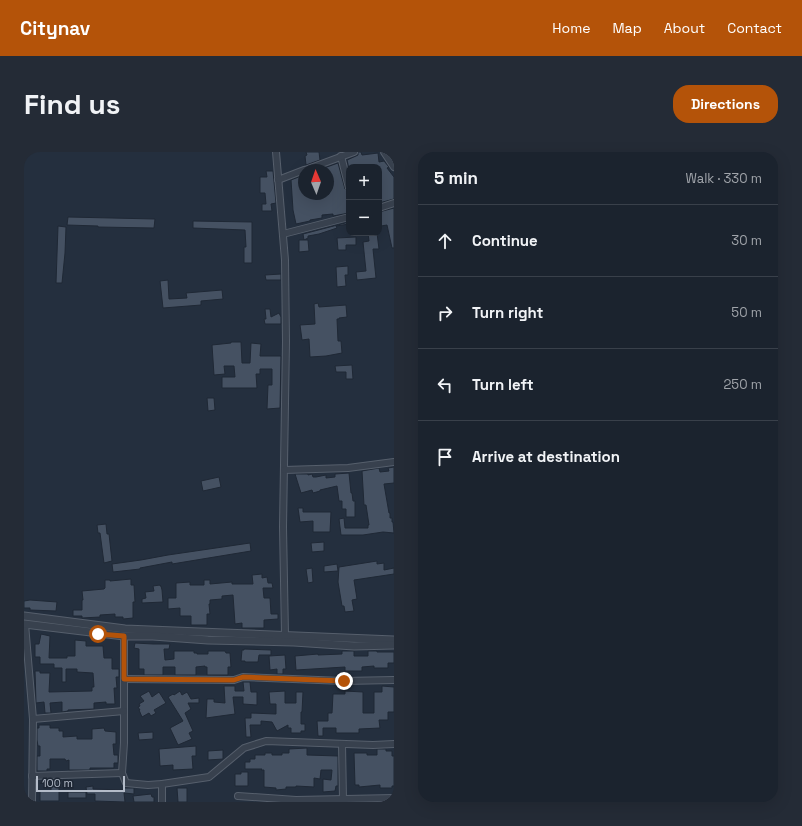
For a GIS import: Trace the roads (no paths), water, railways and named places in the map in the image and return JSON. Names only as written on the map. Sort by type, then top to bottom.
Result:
[{"type":"street","points":[[276,152],[285,260],[286,342],[283,527],[285,635]]},
{"type":"street","points":[[320,164],[354,152]]},
{"type":"street","points":[[384,152],[394,167]]},
{"type":"street","points":[[341,156],[346,176]]},
{"type":"street","points":[[278,180],[298,173]]},
{"type":"street","points":[[382,207],[394,203]]},
{"type":"street","points":[[283,234],[346,218]]},
{"type":"street","points":[[284,470],[348,468],[394,462]]},
{"type":"street","points":[[24,616],[124,629],[394,640]]},
{"type":"street","points":[[32,802],[33,719],[25,624],[124,636],[294,642],[354,646],[394,645]]},
{"type":"street","points":[[124,636],[124,744],[122,773],[126,783],[148,785],[162,784],[209,777],[244,748],[266,742],[394,744]]},
{"type":"street","points":[[124,679],[234,680],[243,677],[344,681],[394,680]]},
{"type":"street","points":[[33,719],[124,711]]},
{"type":"street","points":[[342,744],[343,799]]},
{"type":"street","points":[[32,776],[122,773]]},
{"type":"street","points":[[162,784],[162,802]]},
{"type":"street","points":[[238,796],[268,800],[394,798]]}]
